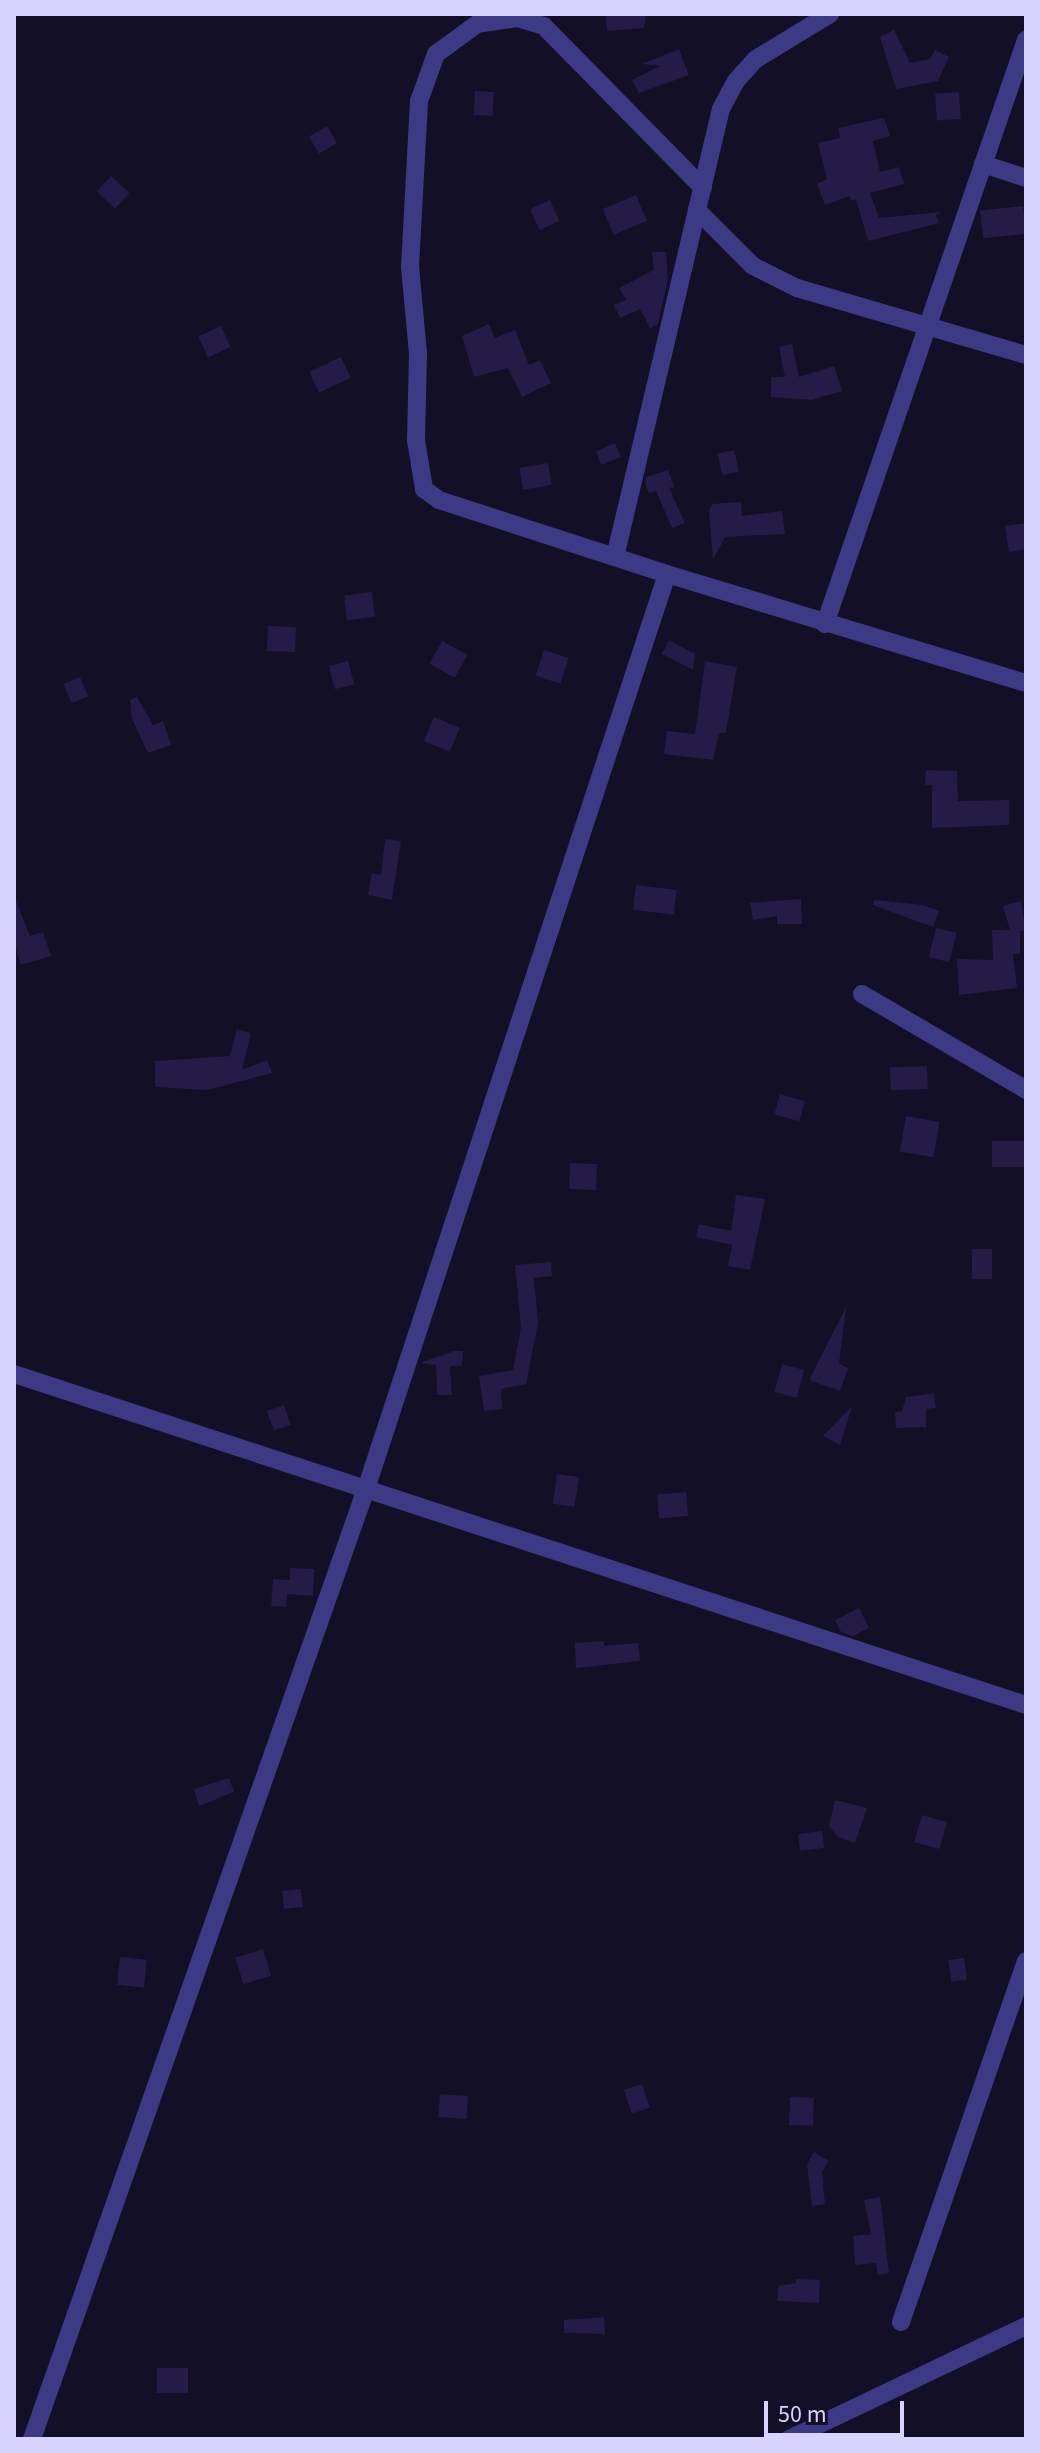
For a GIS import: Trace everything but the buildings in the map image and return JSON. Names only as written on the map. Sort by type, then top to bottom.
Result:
[{"type":"street","points":[[615,557],[721,109],[736,81],[756,59],[830,14]]},
{"type":"street","points":[[703,188],[544,26],[517,18],[477,24],[436,54],[419,101],[410,267],[418,353],[416,440],[424,489],[439,500],[667,574],[1026,683]]},
{"type":"street","points":[[825,624],[1026,40]]},
{"type":"street","points":[[983,164],[1026,178]]},
{"type":"street","points":[[697,210],[753,266],[797,288],[929,323],[1026,355]]},
{"type":"street","points":[[32,2439],[366,1489],[667,574]]},
{"type":"street","points":[[862,994],[1026,1090]]},
{"type":"street","points":[[14,1374],[1026,1705]]},
{"type":"street","points":[[901,2322],[1026,1961]]},
{"type":"street","points":[[789,2439],[1026,2326]]}]
